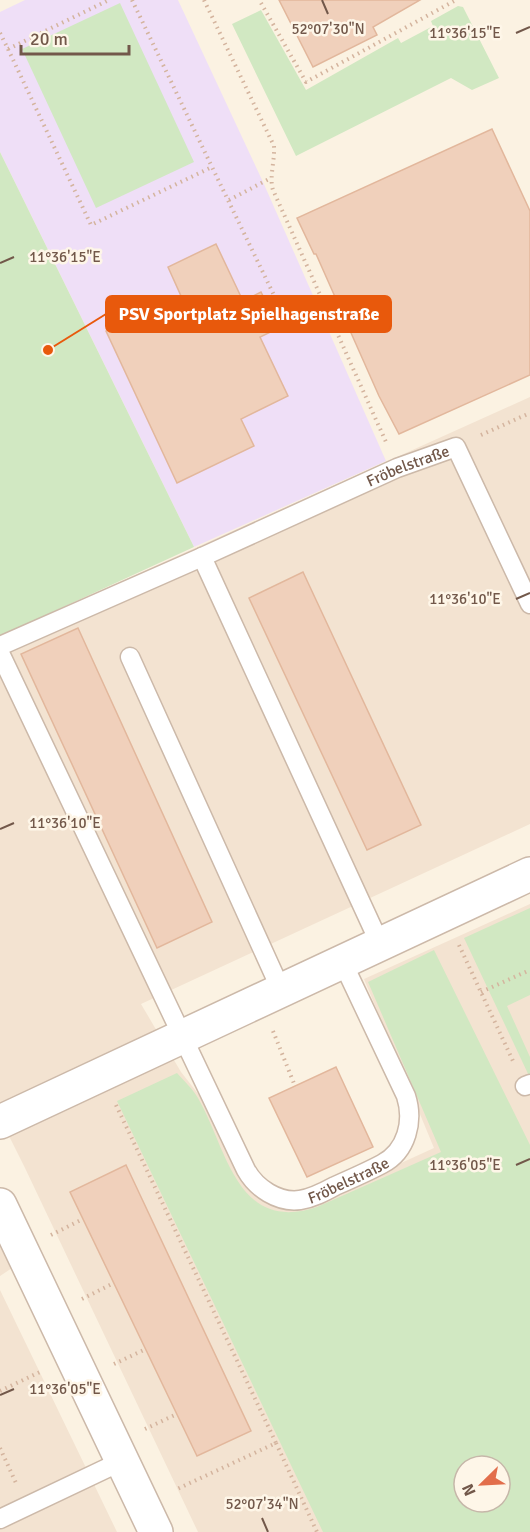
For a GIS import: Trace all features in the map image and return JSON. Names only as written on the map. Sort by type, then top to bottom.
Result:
[{"type":"street","points":[[0,1122],[530,874]]},
{"type":"street","points":[[0,1205],[150,1519]]},
{"type":"lane","name":"Fröbelstraße","points":[[0,646],[397,468],[456,447],[530,604]]},
{"type":"lane","points":[[202,557],[380,944]]},
{"type":"lane","name":"Fröbelstraße","points":[[0,653],[246,1170],[252,1179],[268,1192],[286,1199],[305,1199],[324,1192],[391,1159],[403,1143],[408,1124],[409,1105],[406,1096],[342,961]]},
{"type":"lane","points":[[130,657],[281,990]]},
{"type":"lane","points":[[0,1519],[122,1461]]},
{"type":"path","points":[[8,49],[109,0]]},
{"type":"path","points":[[132,0],[285,318]]},
{"type":"path","points":[[204,0],[274,146],[274,166],[271,178],[273,190],[397,468]]},
{"type":"path","points":[[261,3],[306,82],[456,0]]},
{"type":"path","points":[[0,33],[91,225],[212,167]]},
{"type":"path","points":[[229,200],[271,178]]},
{"type":"path","points":[[456,447],[530,413]]},
{"type":"path","points":[[458,944],[528,1085]]},
{"type":"path","points":[[481,992],[530,970]]},
{"type":"path","points":[[269,1022],[295,1086]]},
{"type":"path","points":[[102,1074],[317,1532]]},
{"type":"path","points":[[0,1391],[72,1356]]},
{"type":"path","points":[[150,1519],[276,1443]]},
{"type":"path","points":[[0,1448],[19,1488]]},
{"type":"shaded area","points":[[25,0],[178,0],[263,182],[386,461],[194,547],[0,152],[0,12]]},
{"type":"shaded area","points":[[530,397],[530,824],[141,1004],[181,1072],[203,1100],[243,1179],[263,1200],[288,1206],[309,1205],[434,1148],[364,979],[530,904],[530,1532],[198,1532],[0,1118],[0,636]]},
{"type":"shaded area","points":[[0,1222],[18,1264],[0,1276]]},
{"type":"shaded area","points":[[0,1290],[117,1532],[0,1532]]},
{"type":"green space","points":[[120,3],[194,162],[96,208],[22,49]]},
{"type":"green space","points":[[458,6],[463,7],[499,78],[472,90],[451,78],[296,156],[232,24],[261,10],[306,90],[398,38],[401,43],[433,26],[431,21]]},
{"type":"green space","points":[[0,152],[194,547],[0,636]]},
{"type":"green space","points":[[530,908],[530,995],[507,1006],[530,1057],[530,1078],[464,938]]},
{"type":"green space","points":[[434,950],[530,1145],[530,1532],[323,1532],[117,1101],[177,1073],[198,1098],[227,1162],[251,1198],[268,1208],[290,1212],[317,1207],[441,1152],[368,982]]},
{"type":"building","points":[[279,0],[420,0],[373,27],[377,35],[313,67]]},
{"type":"building","points":[[492,129],[530,211],[530,375],[399,434],[379,396],[316,254],[297,218]]},
{"type":"building","points":[[216,244],[243,301],[261,292],[279,328],[260,337],[288,396],[241,419],[254,446],[177,483],[106,331],[181,296],[168,267]]},
{"type":"building","points":[[303,572],[421,825],[367,850],[249,598]]},
{"type":"building","points":[[78,628],[212,922],[157,948],[21,654]]},
{"type":"building","points":[[336,1067],[373,1147],[307,1177],[269,1098]]},
{"type":"building","points":[[126,1165],[251,1431],[197,1456],[70,1192]]},
{"type":"place","name":"PSV Sportplatz Spielhagenstraße","points":[[48,350]]}]
